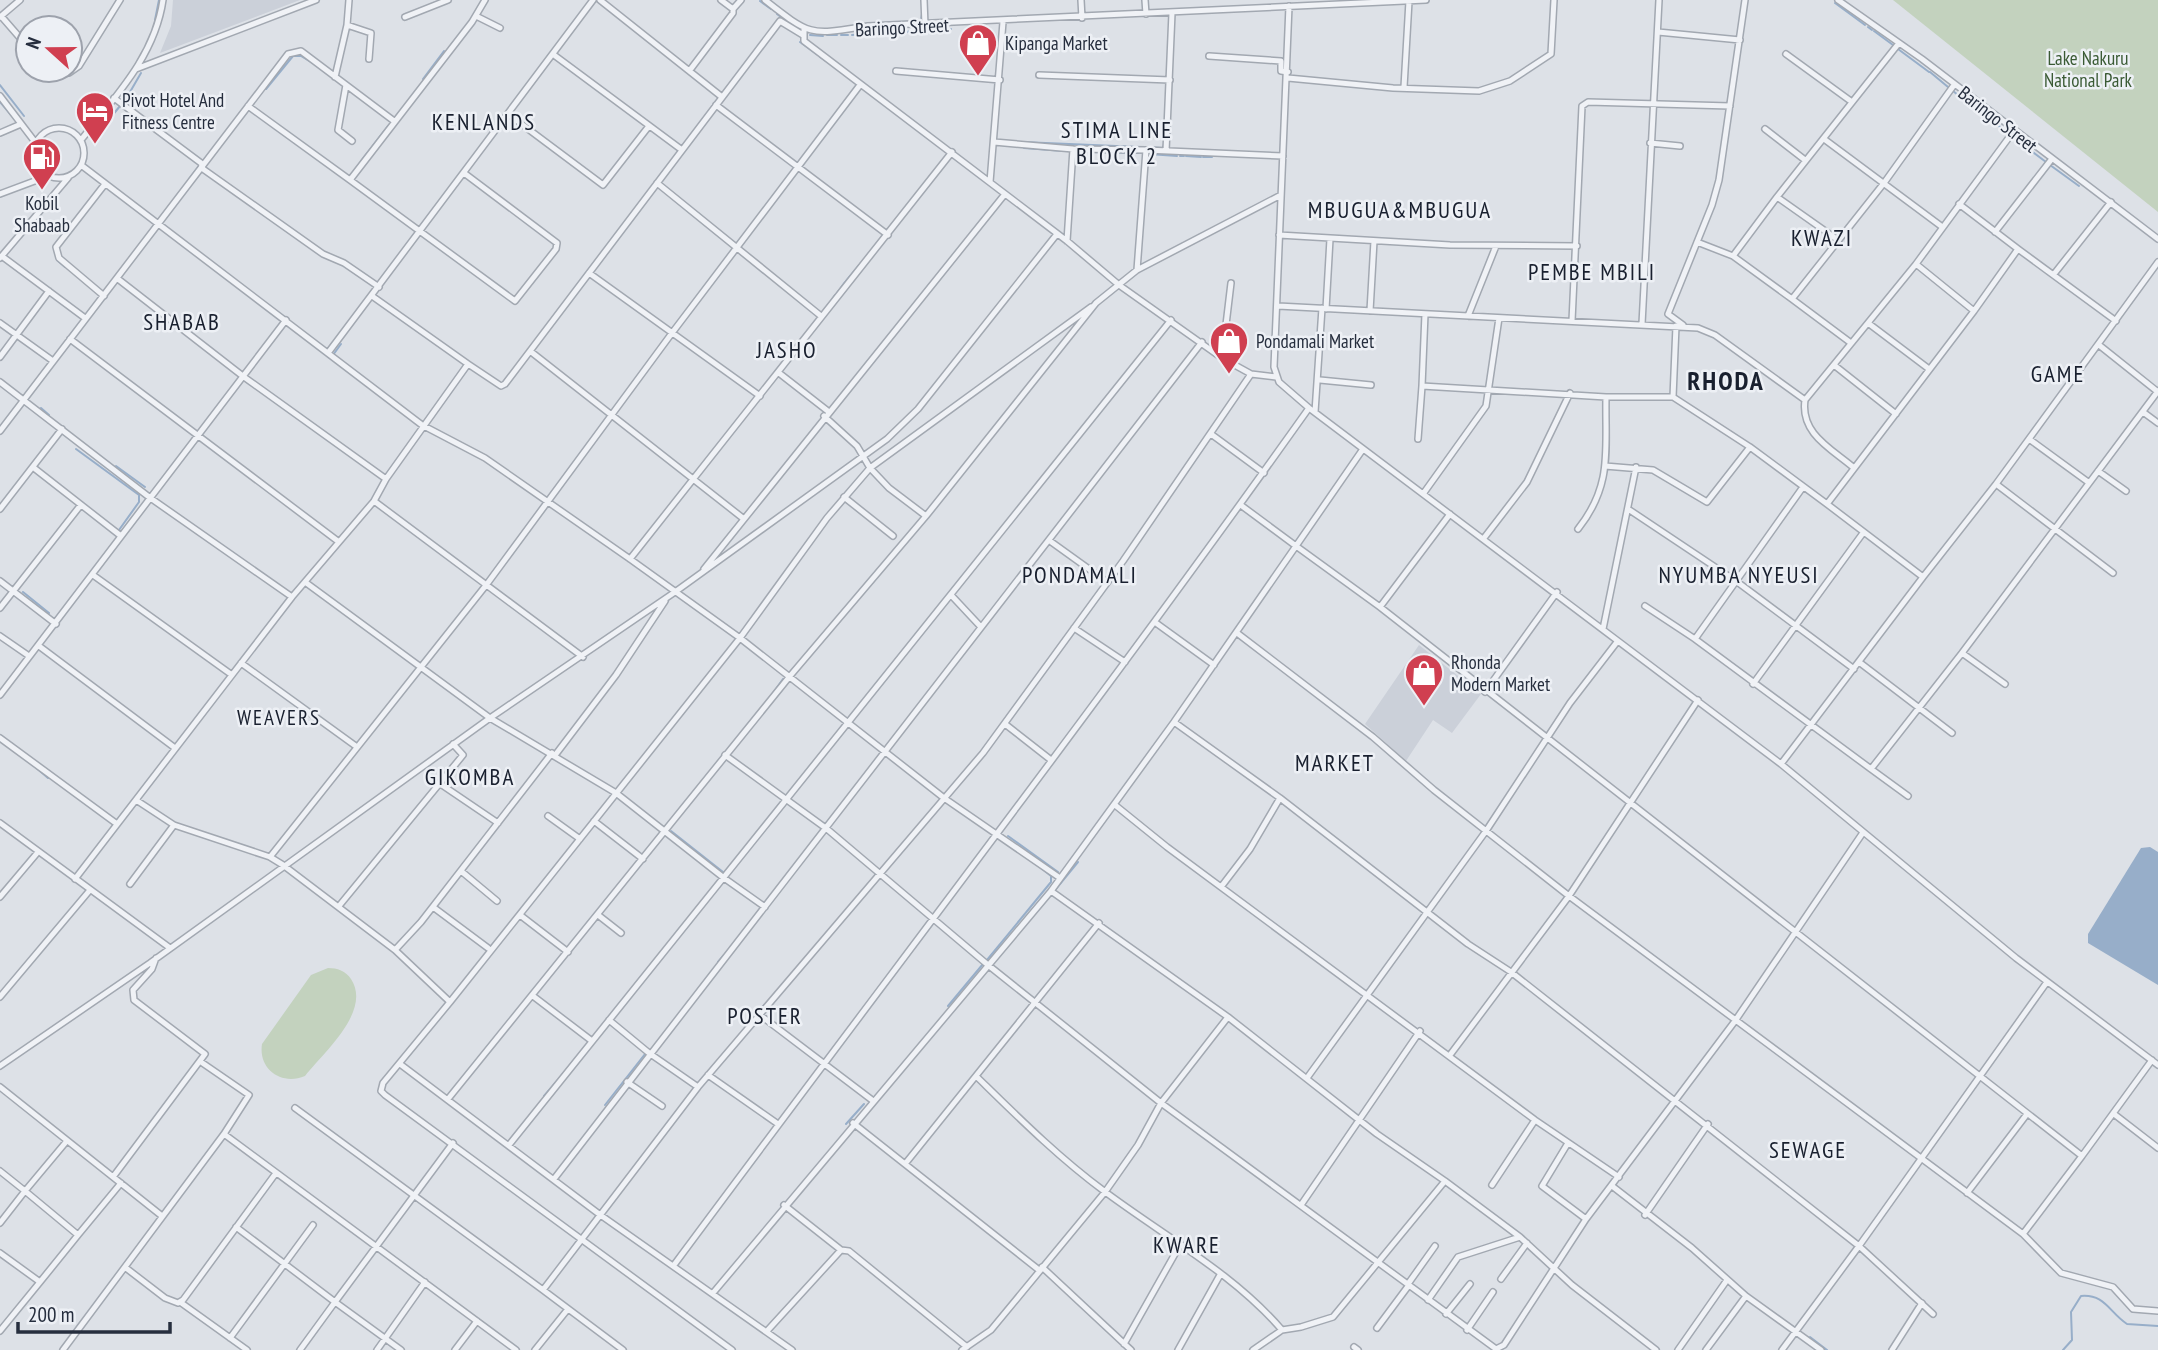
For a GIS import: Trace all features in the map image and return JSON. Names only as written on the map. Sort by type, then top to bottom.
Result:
[{"type":"street","points":[[14,32],[0,17],[20,0]]},
{"type":"street","points":[[84,58],[120,0]]},
{"type":"street","points":[[81,140],[136,69],[158,29],[163,0]]},
{"type":"street","points":[[136,69],[316,0]]},
{"type":"street","points":[[335,77],[347,24],[349,0]]},
{"type":"street","points":[[405,16],[448,0]]},
{"type":"street","points":[[350,180],[476,16],[485,0]]},
{"type":"street","points":[[328,353],[593,0]]},
{"type":"street","points":[[372,296],[503,387],[722,97],[600,0]]},
{"type":"street","points":[[722,0],[733,9]]},
{"type":"street","points":[[690,70],[741,0]]},
{"type":"street","points":[[765,0],[803,32],[804,41],[990,181],[1119,285],[1222,358],[1251,374],[1276,377],[1309,408],[1781,764],[1862,834],[2047,982],[2158,1065]]},
{"type":"street","points":[[924,0],[925,25]]},
{"type":"street","points":[[1081,0],[1082,18]]},
{"type":"street","points":[[1146,0],[1146,14]]},
{"type":"street","points":[[1210,0],[1211,10]]},
{"type":"street","name":"Baringo Street","points":[[722,97],[780,21],[803,32],[824,33],[868,26],[1082,18],[1275,3],[1289,6],[1426,0]]},
{"type":"street","points":[[1209,56],[1281,61],[1281,71],[1288,75],[1404,87],[1479,91],[1510,81],[1551,54],[1554,0]]},
{"type":"street","points":[[1642,324],[1659,0]]},
{"type":"street","points":[[1684,326],[1668,314],[1719,180],[1745,0]]},
{"type":"street","name":"Baringo Street","points":[[1838,0],[2158,239]]},
{"type":"street","points":[[1404,87],[1409,1]]},
{"type":"street","points":[[1276,377],[1289,6]]},
{"type":"street","points":[[1166,151],[1172,12]]},
{"type":"street","points":[[476,16],[500,28]]},
{"type":"street","points":[[990,181],[1003,22]]},
{"type":"street","points":[[347,24],[371,33],[369,60]]},
{"type":"street","points":[[1658,32],[1740,40]]},
{"type":"street","points":[[1733,256],[1805,160],[1825,139],[1899,43]]},
{"type":"street","points":[[0,431],[85,318],[160,226],[283,60],[294,52],[301,51],[394,121]]},
{"type":"street","points":[[1786,54],[1852,103]]},
{"type":"street","points":[[554,55],[682,150]]},
{"type":"street","points":[[896,71],[1000,80]]},
{"type":"street","points":[[1039,75],[1170,80]]},
{"type":"street","points":[[346,85],[338,130],[352,141]]},
{"type":"street","points":[[270,857],[487,584],[671,333],[860,85]]},
{"type":"street","points":[[1792,299],[1884,183],[1954,85]]},
{"type":"street","points":[[0,96],[35,142],[37,164],[48,176]]},
{"type":"street","points":[[114,98],[156,127],[201,163],[203,169],[329,258],[344,263],[379,287]]},
{"type":"street","points":[[1572,321],[1582,106],[1588,102],[1730,106]]},
{"type":"street","points":[[716,105],[888,234]]},
{"type":"street","points":[[248,106],[420,230],[512,301],[516,300],[556,249],[557,243],[464,173]]},
{"type":"street","points":[[508,114],[603,185],[649,126]]},
{"type":"street","points":[[0,133],[20,124]]},
{"type":"street","points":[[35,142],[55,128],[70,130],[81,140],[84,148],[81,166],[51,193],[1,258],[85,318]]},
{"type":"street","points":[[1765,128],[1805,160]]},
{"type":"street","points":[[1854,468],[1811,433],[1804,414],[1805,400],[1916,264],[1941,226],[2013,132]]},
{"type":"street","points":[[1825,139],[1941,226]]},
{"type":"street","points":[[995,142],[1073,149],[1283,156]]},
{"type":"street","points":[[1650,143],[1680,146]]},
{"type":"street","points":[[1067,241],[1073,149]]},
{"type":"street","points":[[1138,270],[1146,150]]},
{"type":"street","points":[[630,559],[952,152]]},
{"type":"street","points":[[1995,232],[2051,160]]},
{"type":"street","points":[[81,166],[422,425],[477,454],[630,559],[790,676],[944,798],[1060,878]]},
{"type":"street","points":[[0,194],[48,176],[70,176]]},
{"type":"street","points":[[657,183],[821,316]]},
{"type":"street","points":[[104,296],[59,258],[56,247],[105,184]]},
{"type":"street","points":[[700,574],[1005,194]]},
{"type":"street","points":[[732,1350],[381,1091],[383,1083],[740,638],[844,498],[870,468],[1138,270],[1281,195]]},
{"type":"street","points":[[1777,197],[1838,240]]},
{"type":"street","points":[[2054,274],[2110,202]]},
{"type":"street","points":[[1959,204],[2116,321]]},
{"type":"street","points":[[0,1066],[865,456],[918,409],[1057,234]]},
{"type":"street","points":[[1279,235],[1496,246],[1577,246]]},
{"type":"street","points":[[1315,412],[1320,380],[1330,239]]},
{"type":"street","points":[[1370,311],[1374,241]]},
{"type":"street","points":[[1697,242],[1733,256],[1852,343]]},
{"type":"street","points":[[1468,316],[1496,246]]},
{"type":"street","points":[[1827,504],[2018,249]]},
{"type":"street","points":[[1781,764],[1996,484],[2158,262]]},
{"type":"street","points":[[1916,264],[1974,311]]},
{"type":"street","points":[[589,274],[760,396]]},
{"type":"street","points":[[118,279],[244,377],[386,479]]},
{"type":"street","points":[[1222,358],[1231,284]]},
{"type":"street","points":[[0,356],[49,291]]},
{"type":"street","points":[[448,1099],[790,676],[926,516],[1096,303]]},
{"type":"street","points":[[1278,306],[1684,326],[1715,335],[1805,400]]},
{"type":"street","points":[[1418,439],[1425,314]]},
{"type":"street","points":[[1423,494],[1472,430],[1486,406],[1491,388],[1499,318]]},
{"type":"street","points":[[0,695],[286,320]]},
{"type":"street","points":[[509,1144],[724,878],[784,798],[1171,320]]},
{"type":"street","points":[[0,323],[53,362]]},
{"type":"street","points":[[1868,324],[1930,369]]},
{"type":"street","points":[[1673,397],[1676,326]]},
{"type":"street","points":[[70,339],[339,542]]},
{"type":"street","points":[[554,1180],[649,1053],[827,829],[980,626],[1050,541],[1202,342]]},
{"type":"street","points":[[1871,769],[1962,653],[2158,391],[2099,345]]},
{"type":"street","points":[[530,351],[744,519]]},
{"type":"street","points":[[75,878],[292,597],[374,501],[422,425],[468,364]]},
{"type":"street","points":[[1834,365],[1896,414]]},
{"type":"street","points":[[779,373],[826,414],[890,488],[926,516]]},
{"type":"street","points":[[543,1290],[698,1087],[1004,724],[1107,582],[1251,374]]},
{"type":"street","points":[[1320,380],[1371,385]]},
{"type":"street","points":[[0,382],[25,398],[149,497],[292,597]]},
{"type":"street","points":[[1422,386],[1491,388],[1606,397],[1673,397],[1691,406],[1750,447],[1923,577]]},
{"type":"street","points":[[1484,538],[1527,482],[1570,393]]},
{"type":"street","points":[[1578,529],[1599,498],[1605,466],[1606,397]]},
{"type":"street","points":[[674,1265],[1156,623],[1242,506],[1309,408]]},
{"type":"street","points":[[2143,412],[2158,423]]},
{"type":"street","points":[[0,509],[62,429]]},
{"type":"street","points":[[1211,433],[1264,473]]},
{"type":"street","points":[[2029,439],[2088,482]]},
{"type":"street","points":[[1605,466],[1636,467],[1664,475],[1707,502],[1750,447]]},
{"type":"street","points":[[713,1293],[872,1100],[1051,891],[1237,633],[1363,449]]},
{"type":"street","points":[[1603,629],[1636,467]]},
{"type":"street","points":[[34,468],[121,536]]},
{"type":"street","points":[[2098,471],[2126,491]]},
{"type":"street","points":[[1996,484],[2113,573]]},
{"type":"street","points":[[1695,639],[1803,487]]},
{"type":"street","points":[[844,498],[893,536]]},
{"type":"street","points":[[374,501],[583,657]]},
{"type":"street","points":[[0,608],[80,506]]},
{"type":"street","points":[[1242,506],[1380,607],[1485,692],[1796,930],[2082,1156]]},
{"type":"street","points":[[1628,509],[1736,582],[1854,669]]},
{"type":"street","points":[[1380,607],[1450,514]]},
{"type":"street","points":[[1754,684],[1863,533]]},
{"type":"street","points":[[1050,541],[1107,582]]},
{"type":"street","points":[[93,575],[232,675]]},
{"type":"street","points":[[0,581],[56,624]]},
{"type":"street","points":[[305,582],[491,718],[616,793],[724,878],[765,906]]},
{"type":"street","points":[[1485,692],[1557,593]]},
{"type":"street","points":[[951,595],[980,626]]},
{"type":"street","points":[[395,950],[433,907],[616,675],[667,598]]},
{"type":"street","points":[[1645,606],[1695,639],[1908,796]]},
{"type":"street","points":[[1156,623],[1214,665]]},
{"type":"street","points":[[1074,628],[1125,662]]},
{"type":"street","points":[[1237,633],[1373,737],[1569,896],[2023,1234],[2061,1273],[2113,1287],[2133,1309],[2158,1311]]},
{"type":"street","points":[[0,636],[29,656]]},
{"type":"street","points":[[1307,1078],[1486,831],[1546,739],[1617,642]]},
{"type":"street","points":[[39,646],[176,748]]},
{"type":"street","points":[[1962,653],[2005,684]]},
{"type":"street","points":[[1859,662],[1952,733]]},
{"type":"street","points":[[241,663],[357,747]]},
{"type":"street","points":[[1450,1055],[1569,896],[1698,700]]},
{"type":"street","points":[[1174,722],[1280,798],[1708,1124],[1859,1246],[1933,1314]]},
{"type":"street","points":[[1004,724],[1051,760]]},
{"type":"street","points":[[0,738],[117,824]]},
{"type":"street","points":[[339,906],[463,754],[453,744]]},
{"type":"street","points":[[726,755],[827,829],[988,965],[1161,1104],[1378,1259],[1427,1300],[1496,1350],[1504,1345],[1586,1219],[1735,1021],[1862,834]]},
{"type":"street","points":[[439,783],[498,823]]},
{"type":"street","points":[[1221,887],[1250,849],[1280,798]]},
{"type":"street","points":[[136,800],[174,825],[270,857],[283,865],[395,950],[450,1002]]},
{"type":"street","points":[[1115,805],[1221,887],[1420,1031],[1535,1120],[1619,1177]]},
{"type":"street","points":[[548,816],[580,839]]},
{"type":"street","points":[[594,821],[643,859]]},
{"type":"street","points":[[0,823],[170,948]]},
{"type":"street","points":[[130,884],[174,825]]},
{"type":"street","points":[[0,897],[38,852]]},
{"type":"street","points":[[461,871],[497,901]]},
{"type":"street","points":[[0,997],[90,890]]},
{"type":"street","points":[[1051,891],[1228,1017],[1520,1237],[1553,1268],[1656,1350]]},
{"type":"street","points":[[433,907],[488,948]]},
{"type":"street","points":[[520,915],[568,952]]},
{"type":"street","points":[[598,915],[621,933]]},
{"type":"street","points":[[905,1164],[1099,923]]},
{"type":"street","points":[[113,1177],[205,1054],[134,1000],[132,990],[152,969],[156,958]]},
{"type":"street","points":[[1782,1350],[1981,1078],[2047,982]]},
{"type":"street","points":[[533,996],[592,1041]]},
{"type":"street","points":[[760,1015],[872,1100]]},
{"type":"street","points":[[784,1205],[841,1250],[849,1251],[965,1349],[991,1330],[1105,1192],[1161,1104],[1228,1017]]},
{"type":"street","points":[[609,1020],[649,1053],[698,1087]]},
{"type":"street","points":[[1301,1205],[1420,1031]]},
{"type":"street","points":[[2023,1234],[2152,1060]]},
{"type":"street","points":[[63,1350],[224,1134],[249,1095],[201,1062]]},
{"type":"street","points":[[400,1064],[599,1214],[792,1350]]},
{"type":"street","points":[[708,1075],[778,1124]]},
{"type":"street","points":[[977,1077],[1062,1158],[1220,1275],[1269,1315],[1282,1330]]},
{"type":"street","points":[[627,1082],[662,1106]]},
{"type":"street","points":[[0,1087],[162,1216]]},
{"type":"street","points":[[295,1108],[623,1350]]},
{"type":"street","points":[[1967,1193],[2027,1114]]},
{"type":"street","points":[[2114,1114],[2158,1148]]},
{"type":"street","points":[[1492,1185],[1535,1120]]},
{"type":"street","points":[[853,1123],[1040,1269],[1131,1350]]},
{"type":"street","points":[[1646,1215],[1708,1124]]},
{"type":"street","points":[[224,1134],[516,1350]]},
{"type":"street","points":[[0,1223],[66,1142]]},
{"type":"street","points":[[300,1350],[453,1143]]},
{"type":"street","points":[[1568,1143],[1542,1186],[1586,1219]]},
{"type":"street","points":[[0,1171],[78,1235]]},
{"type":"street","points":[[180,1302],[276,1173]]},
{"type":"street","points":[[1253,1350],[1282,1330],[1333,1317],[1378,1259],[1446,1181]]},
{"type":"street","points":[[0,1331],[121,1183]]},
{"type":"street","points":[[1612,1186],[1692,1248],[1746,1296],[1821,1350]]},
{"type":"street","points":[[230,1338],[313,1225]]},
{"type":"street","points":[[236,1227],[401,1350]]},
{"type":"street","points":[[1427,1300],[1458,1258],[1520,1237]]},
{"type":"street","points":[[1501,1279],[1527,1243]]},
{"type":"street","points":[[1124,1344],[1180,1245]]},
{"type":"street","points":[[1377,1328],[1435,1245]]},
{"type":"street","points":[[767,1331],[841,1250]]},
{"type":"street","points":[[0,1253],[40,1282]]},
{"type":"street","points":[[126,1268],[164,1298],[180,1302],[247,1350]]},
{"type":"street","points":[[1178,1350],[1220,1275]]},
{"type":"street","points":[[1678,1350],[1727,1280]]},
{"type":"street","points":[[377,1350],[425,1282]]},
{"type":"street","points":[[1446,1314],[1470,1284]]},
{"type":"street","points":[[1467,1330],[1493,1292]]},
{"type":"street","points":[[1706,1350],[1746,1296]]},
{"type":"street","points":[[1892,1350],[1922,1303]]},
{"type":"street","points":[[535,1350],[568,1309]]},
{"type":"street","points":[[455,1350],[477,1321]]},
{"type":"shaded area","points":[[173,0],[300,0],[160,53],[171,26]]},
{"type":"shaded area","name":"Rhonda Modern Market","points":[[1419,645],[1481,694],[1452,733],[1433,720],[1406,761],[1365,724]]},
{"type":"green space","name":"Lake Nakuru National Park","points":[[1893,0],[2158,0],[2158,212]]},
{"type":"green space","points":[[328,968],[341,970],[351,979],[356,991],[351,1017],[305,1076],[288,1079],[273,1074],[264,1061],[262,1044],[311,975]]},
{"type":"water","points":[[2150,847],[2158,852],[2158,985],[2088,943],[2088,934],[2141,848]]},
{"type":"waterway","points":[[155,20],[159,0]]},
{"type":"waterway","points":[[760,1],[771,9]]},
{"type":"waterway","points":[[1835,3],[1865,25]]},
{"type":"waterway","points":[[777,14],[790,24]]},
{"type":"waterway","points":[[921,20],[922,14]]},
{"type":"waterway","points":[[1868,27],[1872,30]]},
{"type":"waterway","points":[[934,30],[951,29]]},
{"type":"waterway","points":[[922,31],[931,30]]},
{"type":"waterway","points":[[903,32],[917,31]]},
{"type":"waterway","points":[[1874,31],[1893,45]]},
{"type":"waterway","points":[[887,33],[898,32]]},
{"type":"waterway","points":[[870,33],[882,33]]},
{"type":"waterway","points":[[852,35],[863,34]]},
{"type":"waterway","points":[[810,35],[823,36]]},
{"type":"waterway","points":[[827,35],[837,35]]},
{"type":"waterway","points":[[841,35],[848,35]]},
{"type":"waterway","points":[[800,42],[818,55]]},
{"type":"waterway","points":[[1898,49],[1929,72]]},
{"type":"waterway","points":[[423,79],[444,51]]},
{"type":"waterway","points":[[266,89],[293,56],[301,56],[316,65]]},
{"type":"waterway","points":[[820,57],[826,61]]},
{"type":"waterway","points":[[1930,72],[1948,87]]},
{"type":"waterway","points":[[130,92],[141,73]]},
{"type":"waterway","points":[[0,85],[24,116]]},
{"type":"waterway","points":[[1953,91],[1974,108]]},
{"type":"waterway","points":[[0,102],[12,116]]},
{"type":"waterway","points":[[94,138],[120,106]]},
{"type":"waterway","points":[[1983,114],[2008,133]]},
{"type":"waterway","points":[[361,161],[388,126]]},
{"type":"waterway","points":[[2014,138],[2046,162]]},
{"type":"waterway","points":[[1022,142],[1163,148],[1164,144]]},
{"type":"waterway","points":[[1024,148],[1064,151]]},
{"type":"waterway","points":[[1091,152],[1138,153]]},
{"type":"waterway","points":[[1149,154],[1177,156]]},
{"type":"waterway","points":[[1186,156],[1201,157]]},
{"type":"waterway","points":[[1203,157],[1212,157]]},
{"type":"waterway","points":[[2050,165],[2079,186]]},
{"type":"waterway","points":[[189,179],[199,166]]},
{"type":"waterway","points":[[57,260],[65,267]]},
{"type":"waterway","points":[[846,281],[861,263]]},
{"type":"waterway","points":[[837,293],[845,282]]},
{"type":"waterway","points":[[831,301],[835,295]]},
{"type":"waterway","points":[[333,355],[341,344]]},
{"type":"waterway","points":[[790,352],[796,344]]},
{"type":"waterway","points":[[41,408],[49,415]]},
{"type":"waterway","points":[[76,449],[139,495],[139,502],[119,530]]},
{"type":"waterway","points":[[116,466],[145,487]]},
{"type":"waterway","points":[[23,592],[49,613]]},
{"type":"waterway","points":[[773,693],[783,679]]},
{"type":"waterway","points":[[33,765],[48,778]]},
{"type":"waterway","points":[[671,831],[723,872]]},
{"type":"waterway","points":[[1008,836],[1058,872]]},
{"type":"waterway","points":[[1055,890],[1078,862]]},
{"type":"waterway","points":[[987,960],[1051,882],[1051,876],[1040,867]]},
{"type":"waterway","points":[[718,962],[724,955]]},
{"type":"waterway","points":[[948,1006],[983,964]]},
{"type":"waterway","points":[[757,1014],[764,1005]]},
{"type":"waterway","points":[[605,1105],[645,1054]]},
{"type":"waterway","points":[[544,1096],[564,1073]]},
{"type":"waterway","points":[[846,1124],[864,1104]]},
{"type":"waterway","points":[[2063,1350],[2072,1340],[2071,1312],[2081,1296],[2101,1301],[2127,1324],[2158,1326]]},
{"type":"waterway","points":[[1810,1337],[1827,1350]]},
{"type":"place","name":"Kipanga Market","points":[[978,77]]},
{"type":"place","name":"Pivot Hotel And Fitness Centre","points":[[95,145]]},
{"type":"place","name":"Kobil Shabaab","points":[[42,191]]},
{"type":"place","name":"Pondamali Market","points":[[1229,375]]},
{"type":"place","name":"Rhonda Modern Market","points":[[1424,707]]},
{"type":"district","name":"KENLANDS","points":[[484,121]]},
{"type":"district","name":"STIMA LINE BLOCK 2","points":[[1117,142]]},
{"type":"district","name":"MBUGUA&MBUGUA","points":[[1400,209]]},
{"type":"district","name":"KWAZI","points":[[1822,237]]},
{"type":"district","name":"PEMBE MBILI","points":[[1592,271]]},
{"type":"district","name":"SHABAB","points":[[182,321]]},
{"type":"district","name":"JASHO","points":[[787,349]]},
{"type":"district","name":"GAME","points":[[2058,373]]},
{"type":"district","name":"RHODA","points":[[1726,380]]},
{"type":"district","name":"PONDAMALI","points":[[1080,574]]},
{"type":"district","name":"NYUMBA NYEUSI","points":[[1739,574]]},
{"type":"district","name":"WEAVERS","points":[[279,717]]},
{"type":"district","name":"MARKET","points":[[1335,762]]},
{"type":"district","name":"GIKOMBA","points":[[470,776]]},
{"type":"district","name":"POSTER","points":[[765,1015]]},
{"type":"district","name":"SEWAGE","points":[[1808,1149]]},
{"type":"district","name":"KWARE","points":[[1187,1244]]}]
